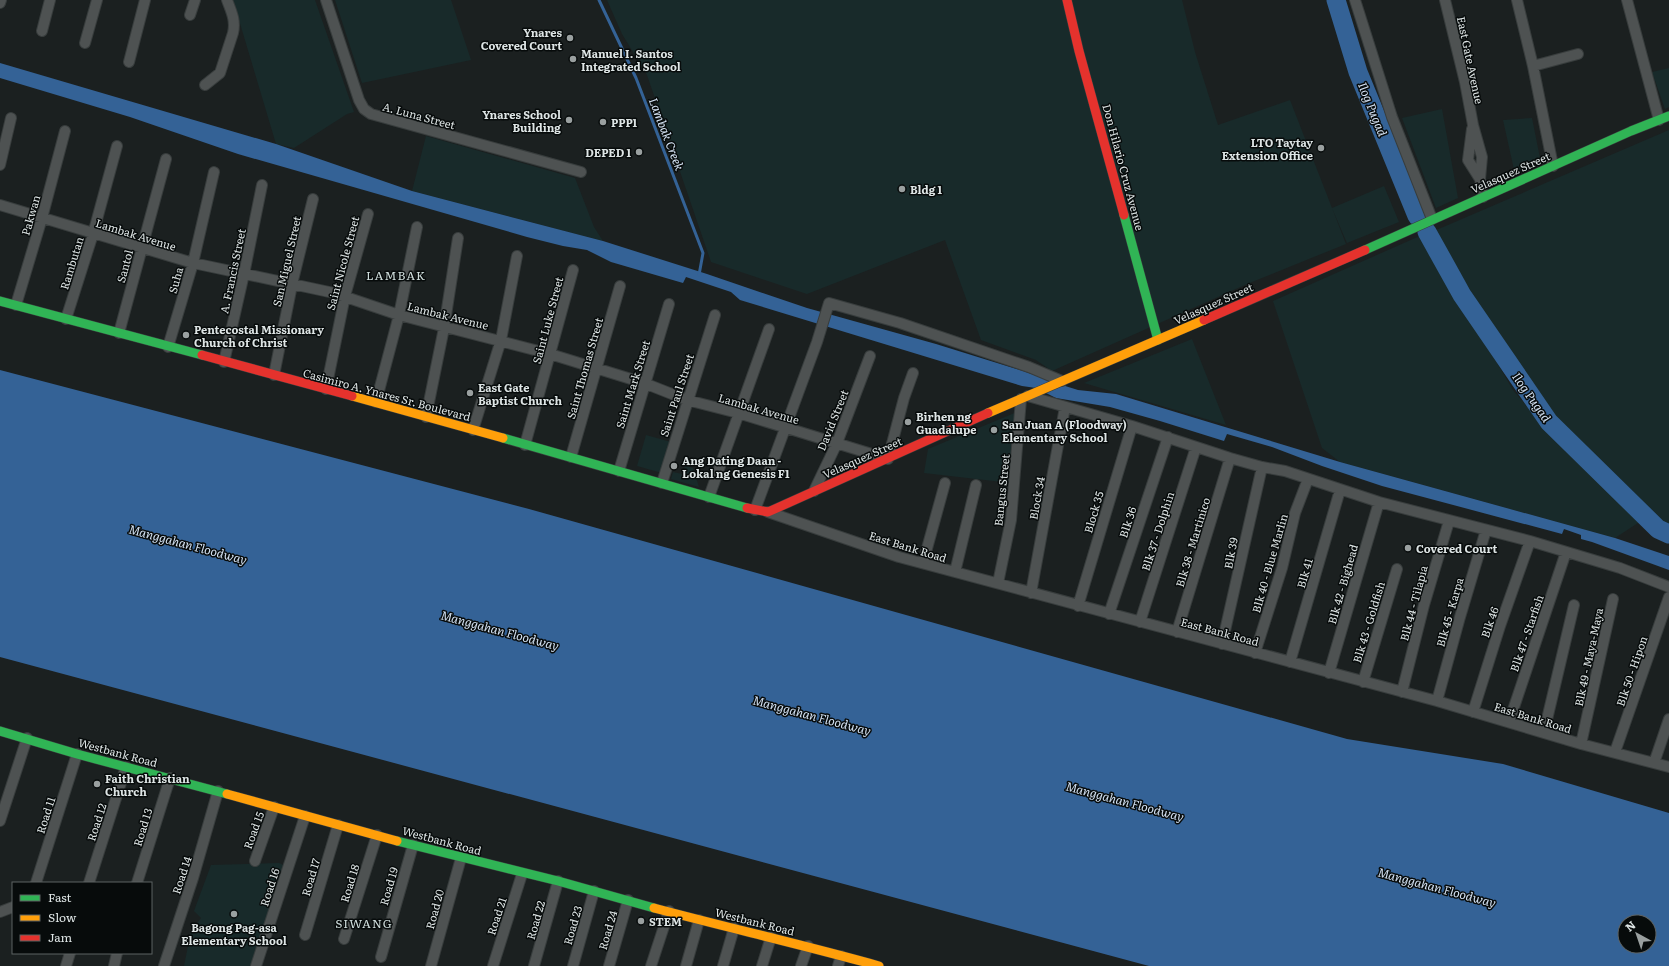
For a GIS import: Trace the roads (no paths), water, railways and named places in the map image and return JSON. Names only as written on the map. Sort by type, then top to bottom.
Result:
[{"type":"main road","name":"Don Hilario Cruz Avenue","points":[[1067,0],[1079,50],[1158,340]]},
{"type":"main road","name":"Velasquez Street","points":[[768,512],[1025,397],[1342,260],[1631,131],[1669,116]]},
{"type":"main road","name":"Casimiro A. Ynares Sr. Boulevard","points":[[0,301],[274,376],[376,402],[755,510],[768,512]]},
{"type":"main road","name":"Westbank Road","points":[[0,731],[126,768],[170,778],[274,808],[461,858],[594,891],[699,920],[808,946],[840,961],[876,966]]},
{"type":"street","points":[[42,31],[50,0]]},
{"type":"street","points":[[85,43],[97,0]]},
{"type":"street","points":[[129,62],[145,0]]},
{"type":"street","points":[[190,15],[194,0]]},
{"type":"street","points":[[205,85],[220,73],[233,33],[234,26],[232,11],[227,0]]},
{"type":"street","name":"A. Luna Street","points":[[326,0],[359,100],[364,109],[371,114],[581,172]]},
{"type":"street","points":[[1356,0],[1392,117],[1432,219]]},
{"type":"street","name":"East Gate Avenue","points":[[1446,0],[1465,82],[1473,125],[1468,160],[1480,180],[1483,197]]},
{"type":"street","points":[[1517,0],[1533,66],[1553,166]]},
{"type":"street","points":[[1627,0],[1659,120]]},
{"type":"street","points":[[1533,66],[1578,54]]},
{"type":"street","points":[[0,165],[11,118]]},
{"type":"street","name":"Pakwan","points":[[16,305],[42,218],[65,131]]},
{"type":"street","name":"Rambutan","points":[[66,319],[93,234],[117,146]]},
{"type":"street","name":"Santol","points":[[119,333],[166,159]]},
{"type":"street","name":"Suha","points":[[168,347],[193,263],[214,172]]},
{"type":"street","name":"A. Francis Street","points":[[224,362],[262,186]]},
{"type":"street","name":"San Miguel Street","points":[[274,376],[292,285],[313,199]]},
{"type":"street","name":"Lambak Avenue","points":[[0,205],[193,263],[345,296],[399,315],[444,328],[501,340],[596,367],[644,383],[687,400],[738,413],[888,459]]},
{"type":"street","name":"Saint Nicole Street","points":[[326,389],[345,296],[368,214]]},
{"type":"street","points":[[376,402],[399,315],[417,227]]},
{"type":"street","points":[[426,417],[444,328],[458,238]]},
{"type":"street","points":[[473,430],[501,340],[517,256]]},
{"type":"street","name":"Saint Luke Street","points":[[525,445],[573,270]]},
{"type":"street","name":"Saint Thomas Street","points":[[571,458],[620,286]]},
{"type":"street","name":"Saint Mark Street","points":[[619,471],[644,383],[669,304]]},
{"type":"street","points":[[755,510],[817,342],[828,307],[900,323],[1029,367],[1062,381]]},
{"type":"street","name":"Saint Paul Street","points":[[662,483],[715,315]]},
{"type":"street","points":[[709,497],[769,329]]},
{"type":"street","name":"David Street","points":[[814,491],[837,443],[870,356]]},
{"type":"street","points":[[888,459],[904,398],[913,373]]},
{"type":"street","points":[[1025,397],[1132,426],[1230,458],[1262,467],[1286,471],[1308,480],[1379,502],[1530,541],[1620,568],[1669,587]]},
{"type":"street","name":"Bangus Street","points":[[998,583],[1012,520],[1025,397]]},
{"type":"street","name":"Block 34","points":[[1031,592],[1065,407]]},
{"type":"street","name":"Block 35","points":[[1078,606],[1132,426]]},
{"type":"street","name":"Blk 36","points":[[1109,614],[1168,437]]},
{"type":"street","name":"Blk 37 - Dolphin","points":[[1140,622],[1196,447]]},
{"type":"street","name":"Blk 38 - Martinico","points":[[1177,632],[1230,458]]},
{"type":"street","name":"Blk 39","points":[[1222,644],[1262,467]]},
{"type":"street","name":"Blk 40 - Blue Marlin","points":[[1255,653],[1282,568],[1296,512],[1308,480]]},
{"type":"street","points":[[923,563],[945,483]]},
{"type":"street","points":[[955,572],[976,485]]},
{"type":"street","name":"Blk 41","points":[[1290,662],[1340,490]]},
{"type":"street","name":"Blk 42 - Bighead","points":[[1329,673],[1379,502]]},
{"type":"street","name":"East Bank Road","points":[[768,512],[899,557],[1402,692],[1544,732],[1581,744],[1669,767]]},
{"type":"street","name":"Blk 44 - Tilapia","points":[[1402,692],[1424,605],[1449,521]]},
{"type":"street","name":"Blk 45 - Karpa","points":[[1437,702],[1460,616],[1486,530]]},
{"type":"street","name":"Blk 46","points":[[1473,712],[1500,626],[1530,541]]},
{"type":"street","name":"Blk 47 - Starfish","points":[[1509,722],[1566,552]]},
{"type":"street","name":"Blk 43 - Goldfish","points":[[1362,682],[1397,569]]},
{"type":"street","name":"Blk 50 - Hipon","points":[[1615,752],[1669,597]]},
{"type":"street","name":"Blk 49 - Maya-Maya","points":[[1581,744],[1614,599]]},
{"type":"street","points":[[1544,732],[1574,606]]},
{"type":"street","points":[[1654,763],[1669,719]]},
{"type":"street","points":[[0,821],[27,738]]},
{"type":"street","name":"Road 11","points":[[36,882],[77,754]]},
{"type":"street","name":"Road 12","points":[[89,882],[126,768]]},
{"type":"street","name":"Road 13","points":[[137,882],[170,778]]},
{"type":"street","name":"Road 14","points":[[164,966],[193,878],[218,791]]},
{"type":"street","name":"Road 15","points":[[255,861],[274,808]]},
{"type":"street","name":"Road 16","points":[[256,966],[305,816]]},
{"type":"street","name":"Road 17","points":[[305,935],[338,825]]},
{"type":"street","name":"Road 18","points":[[344,939],[377,835]]},
{"type":"street","name":"Road 19","points":[[381,957],[413,845]]},
{"type":"street","name":"Road 20","points":[[432,966],[461,858]]},
{"type":"street","name":"Road 21","points":[[492,966],[522,874]]},
{"type":"street","name":"Road 22","points":[[534,966],[558,882]]},
{"type":"street","name":"Road 23","points":[[573,966],[594,891]]},
{"type":"street","name":"Road 24","points":[[609,966],[628,900]]},
{"type":"street","points":[[0,912],[12,907]]},
{"type":"street","points":[[651,966],[669,911]]},
{"type":"street","points":[[686,966],[699,920]]},
{"type":"street","points":[[723,966],[734,928]]},
{"type":"street","points":[[762,966],[772,937]]},
{"type":"street","points":[[801,966],[808,946]]},
{"type":"street","points":[[66,966],[70,954]]},
{"type":"street","points":[[114,966],[117,954]]},
{"type":"water","points":[[0,63],[276,144],[412,191],[603,241],[807,308],[936,344],[1078,390],[1116,394],[1340,462],[1615,538],[1669,556],[1669,570],[1581,539],[1581,535],[1564,529],[1562,534],[1382,486],[1272,447],[1227,434],[1224,441],[1110,407],[1056,398],[1036,388],[1022,386],[740,300],[731,292],[686,277],[683,283],[611,262],[587,250],[527,237],[238,154],[130,117],[0,78]]},
{"type":"water","name":"Manggahan Floodway","points":[[0,370],[529,509],[1347,739],[1503,764],[1669,813],[1669,966],[1149,966],[0,657]]},
{"type":"waterway","name":"Lambak Creek","points":[[599,0],[636,78],[703,253],[699,275]]},
{"type":"waterway","name":"Ilog Pugad","points":[[1336,0],[1358,72],[1417,216]]},
{"type":"waterway","name":"Ilog Pugad","points":[[1427,232],[1462,295],[1549,422],[1658,529],[1669,534]]},
{"type":"place","name":"Ynares Covered Court","points":[[570,38]]},
{"type":"place","name":"Manuel I. Santos Integrated School","points":[[573,59]]},
{"type":"place","name":"Ynares School Building","points":[[569,120]]},
{"type":"place","name":"PPP1","points":[[603,122]]},
{"type":"place","name":"LTO Taytay Extension Office","points":[[1321,148]]},
{"type":"place","name":"DEPED 1","points":[[639,152]]},
{"type":"place","name":"Bldg 1","points":[[902,189]]},
{"type":"place","name":"Pentecostal Missionary Church of Christ","points":[[186,335]]},
{"type":"place","name":"East Gate Baptist Church","points":[[470,393]]},
{"type":"place","name":"Birhen ng Guadalupe","points":[[908,422]]},
{"type":"place","name":"San Juan A (Floodway) Elementary School","points":[[994,430]]},
{"type":"place","name":"Ang Dating Daan - Lokal ng Genesis F1","points":[[674,466]]},
{"type":"place","name":"Covered Court","points":[[1408,548]]},
{"type":"place","name":"Faith Christian Church","points":[[97,784]]},
{"type":"place","name":"Bagong Pag-asa Elementary School","points":[[234,914]]},
{"type":"place","name":"STEM","points":[[641,921]]},
{"type":"district","name":"LAMBAK","points":[[396,275]]},
{"type":"district","name":"SIWANG","points":[[364,923]]}]
